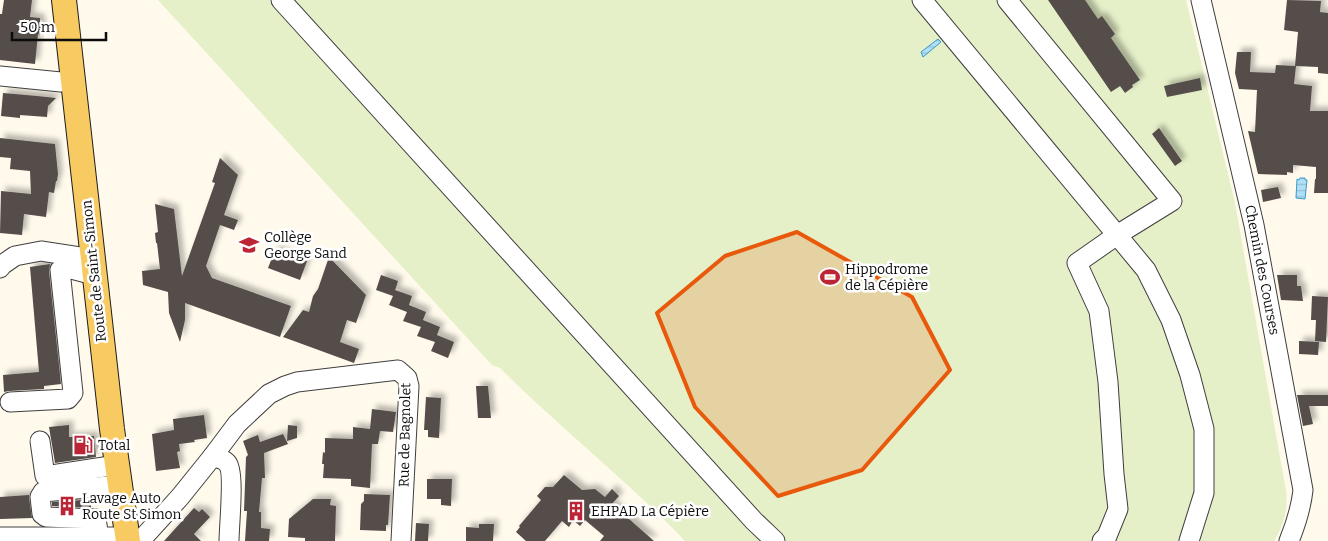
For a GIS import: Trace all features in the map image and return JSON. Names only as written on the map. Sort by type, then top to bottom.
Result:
[{"type":"main road","name":"Route de Saint-Simon","points":[[64,0],[118,475],[131,540]]},
{"type":"street","points":[[281,0],[754,521],[775,541]]},
{"type":"street","points":[[922,0],[1146,270],[1171,320],[1190,374],[1204,429],[1204,493],[1189,541]]},
{"type":"street","points":[[1007,0],[1172,201],[1117,235],[1077,263],[1099,311],[1108,382],[1118,509],[1107,536],[1102,541]]},
{"type":"street","name":"Chemin des Courses","points":[[1201,0],[1254,225],[1303,490],[1301,509],[1288,541]]},
{"type":"street","points":[[0,76],[61,82],[73,80]]},
{"type":"street","points":[[0,268],[15,256],[41,251],[94,267]]},
{"type":"street","points":[[10,402],[68,399],[73,393],[60,270],[64,267],[94,267]]},
{"type":"street","name":"Rue de Bagnolet","points":[[213,456],[243,418],[269,394],[285,386],[297,382],[398,370],[407,378],[409,386],[401,541]]},
{"type":"street","points":[[40,441],[45,476],[118,475]]},
{"type":"street","points":[[118,475],[95,488],[43,492],[40,497],[42,514],[98,528],[131,540],[180,497],[213,456],[227,462],[230,468],[232,481],[229,541]]},
{"type":"street","points":[[95,488],[98,528]]},
{"type":"street","points":[[0,536],[98,528]]},
{"type":"highlighted area","points":[[797,232],[912,297],[950,370],[862,470],[778,496],[695,407],[657,313],[725,256]]},
{"type":"green space","name":"Hippodrome de la Cépière","points":[[158,0],[1186,0],[1235,203],[1286,491],[1286,511],[1280,529],[1274,541],[685,541],[500,368],[492,365]]},
{"type":"water","points":[[938,39],[941,42],[923,57],[921,52]]},
{"type":"water","points":[[1300,178],[1307,180],[1305,199],[1296,198],[1297,179],[1299,180]]},
{"type":"building","points":[[4,0],[32,0],[30,17],[40,18],[42,35],[38,34],[35,64],[0,60],[0,14],[2,14]]},
{"type":"building","points":[[1048,0],[1085,0],[1098,19],[1102,16],[1115,34],[1111,38],[1140,80],[1125,93],[1120,86],[1111,92]]},
{"type":"building","points":[[1287,0],[1321,1],[1320,12],[1328,13],[1328,74],[1318,73],[1318,67],[1296,66],[1294,84],[1312,86],[1310,111],[1328,111],[1328,193],[1314,193],[1316,167],[1293,165],[1293,173],[1287,172],[1287,175],[1258,174],[1248,131],[1255,132],[1257,90],[1239,89],[1235,73],[1237,52],[1251,52],[1250,72],[1275,73],[1276,65],[1295,66],[1298,32],[1284,30]]},
{"type":"building","points":[[1200,78],[1202,90],[1167,97],[1164,86]]},
{"type":"building","points":[[3,93],[56,98],[48,106],[47,117],[20,115],[20,118],[1,116]]},
{"type":"building","points":[[1159,128],[1182,161],[1175,166],[1152,134]]},
{"type":"building","points":[[0,138],[55,144],[58,174],[54,193],[49,192],[46,217],[24,214],[22,235],[0,233],[1,191],[31,194],[30,171],[10,169],[11,158],[0,157]]},
{"type":"building","points":[[220,158],[238,175],[224,215],[238,220],[234,230],[220,225],[206,266],[212,278],[291,306],[280,337],[185,303],[185,320],[180,342],[169,313],[168,292],[143,285],[142,271],[160,269],[155,233],[158,232],[155,204],[174,209],[182,276],[215,183],[212,182]]},
{"type":"building","points":[[1278,187],[1281,198],[1263,202],[1261,190]]},
{"type":"building","points":[[275,250],[307,261],[300,280],[268,268]]},
{"type":"building","points":[[329,257],[366,295],[356,323],[347,320],[340,342],[359,349],[354,363],[283,337],[303,310],[309,312],[313,296],[318,289]]},
{"type":"building","points":[[50,264],[49,271],[61,384],[44,386],[44,389],[4,392],[3,375],[39,372],[30,267]]},
{"type":"building","points":[[381,275],[398,281],[395,290],[412,296],[409,305],[426,312],[423,320],[440,327],[437,335],[454,342],[448,358],[431,351],[435,342],[417,336],[421,327],[403,321],[407,312],[389,305],[393,296],[376,290]]},
{"type":"building","points":[[1277,275],[1297,275],[1297,286],[1301,286],[1303,301],[1281,300]]},
{"type":"building","points":[[1312,296],[1328,297],[1326,342],[1315,341],[1316,320],[1311,320]]},
{"type":"building","points":[[1299,341],[1319,342],[1318,355],[1299,354]]},
{"type":"building","points":[[476,386],[488,386],[491,418],[478,418]]},
{"type":"building","points":[[1297,395],[1328,395],[1328,406],[1309,406],[1313,424],[1303,426]]},
{"type":"building","points":[[426,397],[441,398],[439,438],[428,437],[428,430],[424,430]]},
{"type":"building","points":[[372,409],[396,412],[393,432],[380,431],[378,444],[372,444],[370,488],[351,486],[351,479],[323,478],[324,464],[322,464],[323,452],[325,453],[325,438],[353,439],[353,427],[370,429]]},
{"type":"building","points":[[204,415],[207,438],[179,444],[180,451],[177,452],[180,468],[156,471],[152,434],[174,430],[173,419]]},
{"type":"building","points":[[69,425],[69,437],[94,436],[96,457],[55,463],[49,427]]},
{"type":"building","points":[[288,425],[297,426],[297,438],[287,441]]},
{"type":"building","points":[[283,434],[288,444],[264,453],[265,478],[262,478],[259,512],[261,512],[261,528],[270,529],[269,541],[245,541],[247,511],[244,511],[246,457],[248,455],[243,441],[258,435],[260,442]]},
{"type":"building","name":"EHPAD La Cépière","points":[[564,475],[582,490],[595,489],[605,497],[612,489],[619,496],[612,504],[654,541],[600,541],[604,536],[585,520],[580,526],[573,520],[569,527],[562,521],[545,541],[526,541],[516,532],[519,526],[541,500],[537,496],[545,487],[553,487]]},
{"type":"building","points":[[427,479],[452,479],[451,506],[441,505],[441,499],[427,499]]},
{"type":"building","points":[[364,494],[390,495],[386,531],[360,530],[361,504],[364,501]]},
{"type":"building","points":[[29,495],[32,518],[0,519],[0,497]]},
{"type":"building","points":[[313,499],[331,499],[330,505],[336,506],[335,541],[305,541],[305,538],[288,537],[289,519]]},
{"type":"building","points":[[91,500],[91,508],[52,506],[52,502]]},
{"type":"building","points":[[194,508],[199,512],[202,509],[210,517],[194,534],[201,541],[164,541]]},
{"type":"building","points":[[416,523],[429,524],[428,541],[415,541]]},
{"type":"building","points":[[479,524],[494,524],[493,541],[466,541],[466,527],[479,528]]},
{"type":"place","name":"Collège George Sand","points":[[249,245]]},
{"type":"place","name":"Hippodrome de la Cépière","points":[[830,277]]},
{"type":"place","name":"Total","points":[[83,445]]},
{"type":"place","name":"Lavage Auto Route St Simon","points":[[67,506]]},
{"type":"place","name":"EHPAD La Cépière","points":[[576,511]]}]
